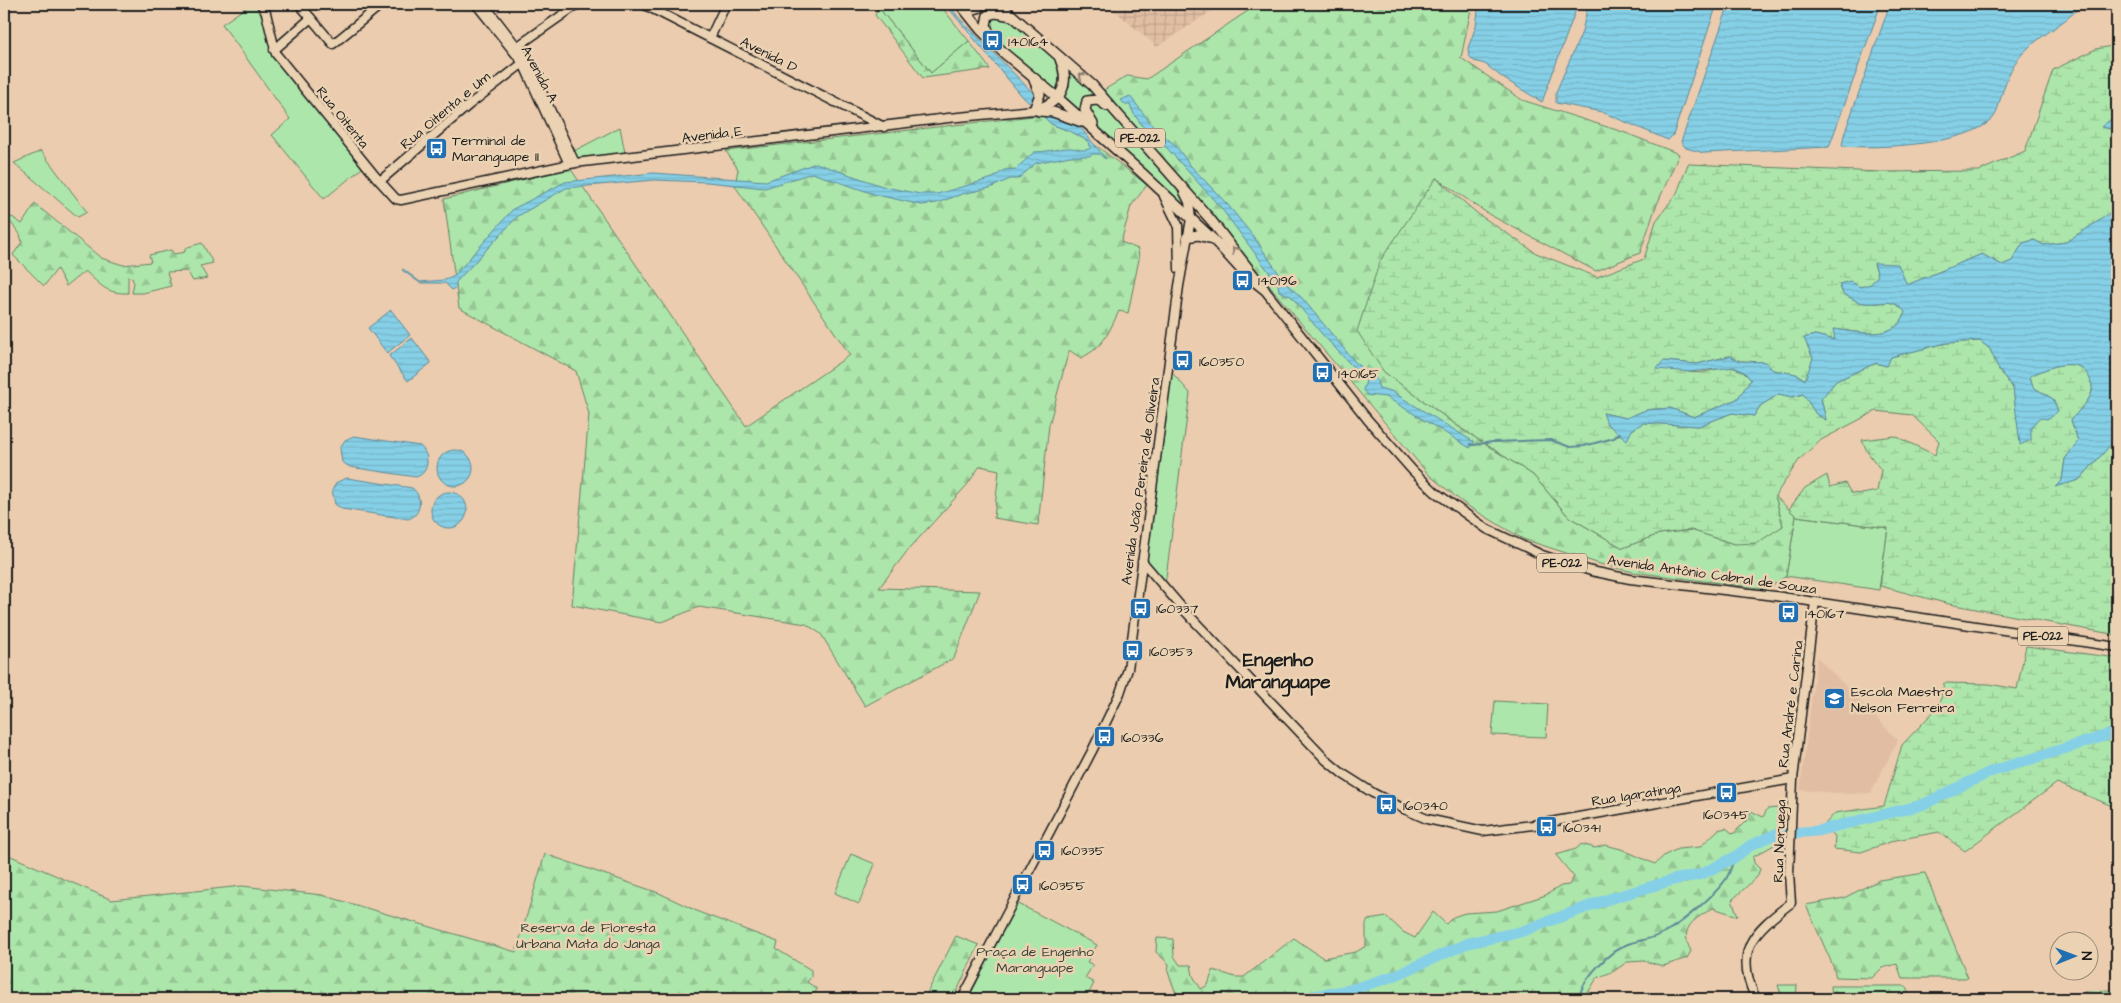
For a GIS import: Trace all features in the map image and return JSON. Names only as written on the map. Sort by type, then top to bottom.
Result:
[{"type":"highway","name":"Avenida Antônio Cabral de Souza","points":[[960,4],[995,44],[1141,172],[1214,240],[1245,274],[1264,289]]},
{"type":"highway","points":[[965,4],[974,9],[978,8],[980,4]]},
{"type":"highway","name":"Avenida Antônio Cabral de Souza","points":[[999,4],[1092,85],[1130,126],[1249,267],[1264,289]]},
{"type":"highway","points":[[995,44],[986,25],[988,16],[996,13],[1014,17]]},
{"type":"highway","points":[[1050,109],[1063,90],[1065,74],[1059,56]]},
{"type":"highway","points":[[1029,74],[1039,89],[1040,98],[1034,110]]},
{"type":"highway","points":[[1130,126],[1103,103],[1094,99],[1087,101],[1085,110],[1090,121],[1132,160],[1141,172]]},
{"type":"highway","points":[[1034,110],[1050,109],[1087,124]]},
{"type":"highway","points":[[1187,237],[1202,235],[1214,240]]},
{"type":"main road","points":[[261,4],[266,14],[274,50],[311,18]]},
{"type":"main road","points":[[299,4],[333,44],[382,4]]},
{"type":"main road","name":"Avenida A","points":[[476,4],[525,61]]},
{"type":"main road","name":"Avenida A","points":[[484,4],[518,46],[572,164]]},
{"type":"main road","points":[[518,46],[578,4]]},
{"type":"main road","name":"Avenida D","points":[[643,4],[884,127]]},
{"type":"main road","points":[[710,38],[726,4]]},
{"type":"main road","name":"Rua Oitenta","points":[[274,50],[380,181],[396,198]]},
{"type":"main road","name":"Rua Oitenta e Um","points":[[380,181],[470,104],[525,61]]},
{"type":"main road","name":"Avenida E","points":[[396,198],[406,201],[572,164],[1034,110]]},
{"type":"main road","name":"Avenida João Pereira de Oliveira","points":[[1160,190],[1178,225],[1179,286]]},
{"type":"main road","name":"Avenida João Pereira de Oliveira","points":[[962,999],[1092,751],[1125,681],[1131,655],[1179,286],[1191,219],[1189,202],[1184,190]]},
{"type":"main road","name":"Avenida Antônio Cabral de Souza","points":[[1264,289],[1368,420],[1408,466],[1435,492],[1487,529],[1542,555],[1591,572],[1657,583],[1815,602],[2117,647]]},
{"type":"main road","name":"Rua Igaratinga","points":[[1142,561],[1184,610],[1320,753],[1343,774],[1373,793],[1428,819],[1483,831],[1533,825],[1793,779]]},
{"type":"main road","name":"Rua André e Carina","points":[[1793,779],[1815,602]]},
{"type":"main road","name":"Rua Noruega","points":[[1756,999],[1747,976],[1745,959],[1747,953],[1761,928],[1791,903],[1789,873],[1793,779]]},
{"type":"shaded area","points":[[1107,4],[1222,4],[1157,47]]},
{"type":"shaded area","name":"Escola Maestro Nelson Ferreira","points":[[1817,657],[1898,740],[1871,793],[1850,794],[1800,790]]},
{"type":"green space","points":[[251,4],[262,4],[275,53],[366,165],[324,199],[272,135],[290,119],[222,24]]},
{"type":"green space","points":[[884,4],[939,4],[969,41],[931,73],[879,8]]},
{"type":"green space","points":[[1258,4],[1472,4],[1461,58],[1522,100],[1623,132],[1679,154],[1655,209],[1640,253],[1596,271],[1490,215],[1436,178],[1384,372],[1459,427],[1533,475],[1569,517],[1623,548],[1659,534],[1691,530],[1734,544],[1783,526],[1775,496],[1796,516],[1786,576],[1767,589],[1633,572],[1600,564],[1523,539],[1466,505],[1429,475],[1104,90],[1127,76],[1147,79]]},
{"type":"green space","points":[[879,8],[931,73],[969,41],[990,69],[923,78],[875,15]]},
{"type":"green space","points":[[999,13],[1037,40],[1055,57],[1061,66],[1063,75],[1058,94],[998,42],[988,27],[993,14]]},
{"type":"green space","points":[[2117,45],[2117,118],[2110,120],[2102,127],[2117,130],[2117,209],[2114,212],[2066,242],[2044,245],[2034,240],[2023,243],[2012,261],[2002,265],[1982,254],[1907,285],[1874,264],[1878,275],[1872,284],[1860,287],[1850,282],[1839,284],[1843,294],[1862,303],[1886,302],[1895,304],[1905,312],[1901,321],[1894,328],[1876,333],[1834,329],[1836,340],[1815,335],[1804,338],[1813,358],[1806,380],[1796,374],[1773,370],[1765,362],[1740,361],[1730,356],[1697,364],[1663,361],[1679,369],[1698,373],[1728,367],[1736,368],[1751,380],[1737,399],[1694,417],[1670,408],[1646,410],[1626,418],[1603,413],[1632,430],[1643,423],[1699,426],[1732,413],[1754,416],[1760,406],[1779,394],[1792,397],[1803,394],[1816,414],[1826,420],[1821,398],[1836,381],[1876,363],[1886,366],[1891,357],[1946,343],[1980,341],[1990,349],[1999,370],[2013,388],[2021,444],[2031,427],[2053,399],[2033,387],[2030,376],[2062,365],[2070,364],[2084,369],[2089,376],[2092,391],[2086,402],[2071,420],[2078,441],[2065,459],[2062,480],[2056,486],[2079,480],[2116,439],[2117,635],[1949,604],[1880,586],[1888,528],[1796,516],[1789,509],[1805,488],[1827,475],[1830,487],[1845,483],[1851,493],[1862,494],[1877,491],[1881,470],[1868,453],[1862,440],[1895,436],[1935,455],[1939,441],[1912,415],[1876,411],[1819,441],[1799,460],[1775,496],[1783,526],[1757,543],[1734,544],[1691,530],[1659,534],[1623,548],[1569,517],[1533,475],[1459,427],[1384,372],[1357,331],[1380,261],[1436,178],[1478,214],[1536,253],[1597,277],[1644,259],[1656,221],[1677,193],[1688,164],[1881,172],[1979,171],[2025,151],[2053,70],[2096,49]]},
{"type":"green space","points":[[1068,67],[1100,97],[1090,94],[1081,102],[1088,122],[1063,97],[1070,79]]},
{"type":"green space","points":[[1096,101],[1109,111],[1184,195],[1189,214],[1094,122],[1090,115],[1089,103]]},
{"type":"green space","points":[[1042,115],[1051,124],[1074,133],[1098,147],[1147,185],[1131,206],[1121,242],[1138,249],[1139,259],[1128,313],[1119,311],[1105,338],[1096,349],[1081,358],[1069,350],[1049,425],[1038,525],[994,518],[999,470],[980,466],[967,485],[908,550],[879,588],[980,591],[954,658],[865,706],[821,634],[806,624],[699,607],[662,622],[572,605],[589,414],[576,371],[459,308],[444,199],[570,168],[746,426],[850,355],[735,186],[738,169],[726,151]]},
{"type":"green space","points":[[620,127],[625,153],[576,158],[574,151]]},
{"type":"green space","points":[[41,151],[87,212],[78,217],[14,163]]},
{"type":"green space","points":[[35,204],[101,258],[123,265],[151,262],[149,255],[171,250],[174,254],[185,252],[185,248],[202,243],[213,263],[200,266],[207,278],[193,281],[187,271],[167,272],[171,286],[143,293],[132,293],[134,283],[132,278],[128,276],[128,293],[120,293],[104,288],[85,271],[66,286],[57,269],[44,286],[13,255],[22,242],[20,234],[8,219],[12,217],[22,224]]},
{"type":"green space","points":[[1168,368],[1190,393],[1165,585],[1142,561]]},
{"type":"green space","points":[[1796,516],[1888,528],[1879,590],[1786,576]]},
{"type":"green space","points":[[2026,646],[2117,658],[2117,808],[2057,783],[1965,851],[1939,832],[1896,840],[1861,852],[1834,849],[1835,836],[1828,830],[1818,833],[1784,836],[1817,833],[1835,813],[1884,806],[1902,745],[1939,706],[1944,683],[1989,684],[2017,689]]},
{"type":"green space","points":[[1495,701],[1548,704],[1546,737],[1492,735]]},
{"type":"green space","points":[[1777,808],[1783,843],[1774,845],[1753,857],[1754,863],[1760,869],[1757,877],[1732,900],[1738,916],[1713,908],[1690,925],[1686,936],[1691,951],[1687,958],[1663,966],[1644,961],[1627,962],[1614,971],[1597,978],[1584,999],[1178,999],[1168,972],[1169,964],[1156,952],[1157,938],[1173,939],[1174,956],[1180,965],[1191,965],[1193,976],[1201,989],[1208,985],[1213,970],[1235,977],[1244,977],[1294,938],[1323,958],[1356,952],[1366,946],[1366,924],[1368,920],[1387,917],[1403,932],[1415,938],[1433,912],[1446,924],[1453,917],[1465,913],[1497,911],[1546,895],[1561,886],[1569,885],[1574,877],[1556,855],[1576,849],[1582,844],[1595,848],[1605,845],[1621,849],[1655,864],[1665,855],[1678,849],[1700,847],[1718,830],[1726,828],[1733,834],[1749,818],[1751,811],[1763,817],[1767,809]]},
{"type":"green space","name":"Reserva de Floresta Urbana Mata do Janga","points":[[4,853],[112,900],[242,886],[322,895],[516,952],[545,854],[659,893],[701,913],[778,942],[776,949],[811,970],[811,977],[807,982],[817,989],[814,995],[822,999],[4,999]]},
{"type":"green space","points":[[851,854],[875,864],[859,904],[835,893]]},
{"type":"green space","points":[[1925,873],[1968,978],[1902,978],[1897,964],[1882,968],[1872,978],[1836,977],[1806,905],[1844,898],[1879,880]]},
{"type":"green space","name":"Praça de Engenho Maranguape","points":[[1017,903],[1097,945],[1087,962],[1093,965],[1085,978],[1094,983],[1086,999],[968,999]]},
{"type":"green space","points":[[956,936],[979,945],[953,999],[924,999]]},
{"type":"green space","points":[[1778,985],[1797,985],[1796,999],[1782,999]]},
{"type":"green space","points":[[1831,986],[1906,986],[1910,999],[1832,999]]},
{"type":"green space","points":[[2111,990],[2115,999],[2086,999],[2085,991]]},
{"type":"water","points":[[945,4],[948,4],[959,18],[1055,115],[1080,127],[1106,159],[1099,154],[1093,154],[1089,156],[1070,156],[1036,163],[1018,179],[1010,179],[990,188],[962,194],[937,203],[922,205],[877,195],[812,173],[765,188],[707,182],[654,180],[566,188],[518,216],[456,282],[456,287],[452,290],[445,283],[420,283],[402,270],[420,282],[445,280],[454,276],[513,209],[565,182],[653,173],[766,181],[816,163],[885,187],[920,194],[937,194],[993,178],[1004,170],[1016,169],[1034,152],[1067,148],[1085,150],[1091,148],[1089,142],[1074,133],[1051,124],[1022,96]]},
{"type":"water","points":[[1479,4],[1578,4],[1542,102],[1503,78],[1485,64],[1474,61],[1469,56],[1468,48],[1476,26]]},
{"type":"water","points":[[1588,4],[1717,4],[1673,135],[1668,140],[1602,112],[1556,103],[1556,92],[1582,32]]},
{"type":"water","points":[[1729,4],[1881,4],[1829,147],[1704,153],[1686,148],[1681,142]]},
{"type":"water","points":[[1890,4],[2077,4],[2079,8],[2036,41],[2018,58],[2008,75],[1996,114],[1981,127],[1944,140],[1899,146],[1842,146],[1844,135]]},
{"type":"water","points":[[1130,96],[1153,126],[1176,146],[1190,165],[1228,205],[1253,236],[1285,282],[1302,298],[1355,362],[1376,378],[1379,388],[1391,391],[1474,442],[1470,448],[1386,397],[1367,395],[1363,390],[1366,381],[1321,333],[1291,296],[1279,291],[1278,284],[1221,208],[1166,147],[1149,135],[1130,105],[1125,105],[1121,100]]},
{"type":"water","points":[[2117,118],[2117,130],[2101,127],[2110,120]]},
{"type":"water","points":[[2117,209],[2117,441],[2115,440],[2079,480],[2055,487],[2062,480],[2065,459],[2078,441],[2071,420],[2091,395],[2092,388],[2089,377],[2084,370],[2070,364],[2053,367],[2030,376],[2033,387],[2053,399],[2058,411],[2049,419],[2039,418],[2031,427],[2031,440],[2020,445],[2013,388],[1999,370],[1990,349],[1980,341],[1946,343],[1891,357],[1887,366],[1876,363],[1836,381],[1821,399],[1826,420],[1816,414],[1803,394],[1792,397],[1779,394],[1760,406],[1754,416],[1732,413],[1699,426],[1643,423],[1632,430],[1627,440],[1607,424],[1603,413],[1626,418],[1646,410],[1670,408],[1694,417],[1737,399],[1751,380],[1744,372],[1734,367],[1690,372],[1657,369],[1663,361],[1697,364],[1730,356],[1740,361],[1765,362],[1773,370],[1796,374],[1805,380],[1813,358],[1804,338],[1815,335],[1835,340],[1833,329],[1875,333],[1894,328],[1901,321],[1905,312],[1900,307],[1886,302],[1862,303],[1843,294],[1839,284],[1850,281],[1860,287],[1871,284],[1878,275],[1874,263],[1898,264],[1907,285],[1982,254],[2002,265],[2012,261],[2023,243],[2034,240],[2044,245],[2066,242]]},
{"type":"water","points":[[391,310],[410,335],[387,353],[368,328]]},
{"type":"water","points":[[412,338],[431,363],[408,381],[389,356]]},
{"type":"water","points":[[354,436],[420,446],[426,454],[426,468],[421,475],[416,477],[350,467],[342,462],[340,448],[345,440]]},
{"type":"water","points":[[455,450],[468,455],[473,468],[468,481],[455,486],[442,481],[437,468],[442,455]]},
{"type":"water","points":[[347,478],[412,488],[418,496],[418,510],[413,517],[408,519],[342,509],[335,504],[332,490],[337,482]]},
{"type":"water","points":[[449,492],[462,497],[467,510],[462,523],[449,528],[436,523],[431,510],[436,497]]},
{"type":"waterway","points":[[1470,444],[1551,440],[1570,447],[1584,446],[1614,438],[1620,433]]},
{"type":"waterway","points":[[1295,999],[1350,990],[1394,976],[1468,943],[1520,932],[1606,900],[1673,880],[1702,874],[1735,857],[1751,845],[1776,834],[1817,831],[1922,805],[1990,772],[2117,732]]},
{"type":"waterway","points":[[1579,999],[1585,983],[1597,967],[1613,952],[1628,944],[1652,938],[1665,932],[1689,916],[1707,900],[1726,879],[1735,857]]},
{"type":"place","name":"140164","points":[[992,41]]},
{"type":"place","name":"Terminal de Maranguape II","points":[[436,148]]},
{"type":"place","name":"140196","points":[[1242,280]]},
{"type":"place","name":"160350","points":[[1183,361]]},
{"type":"place","name":"140165","points":[[1322,373]]},
{"type":"place","name":"160337","points":[[1140,608]]},
{"type":"place","name":"140167","points":[[1789,613]]},
{"type":"place","name":"160353","points":[[1133,651]]},
{"type":"place","name":"Escola Maestro Nelson Ferreira","points":[[1835,699]]},
{"type":"place","name":"160336","points":[[1105,737]]},
{"type":"place","name":"160345","points":[[1726,792]]},
{"type":"place","name":"160340","points":[[1387,805]]},
{"type":"place","name":"160341","points":[[1547,827]]},
{"type":"place","name":"160335","points":[[1045,850]]},
{"type":"place","name":"160355","points":[[1023,885]]},
{"type":"district","name":"Engenho Maranguape","points":[[1278,670]]}]
